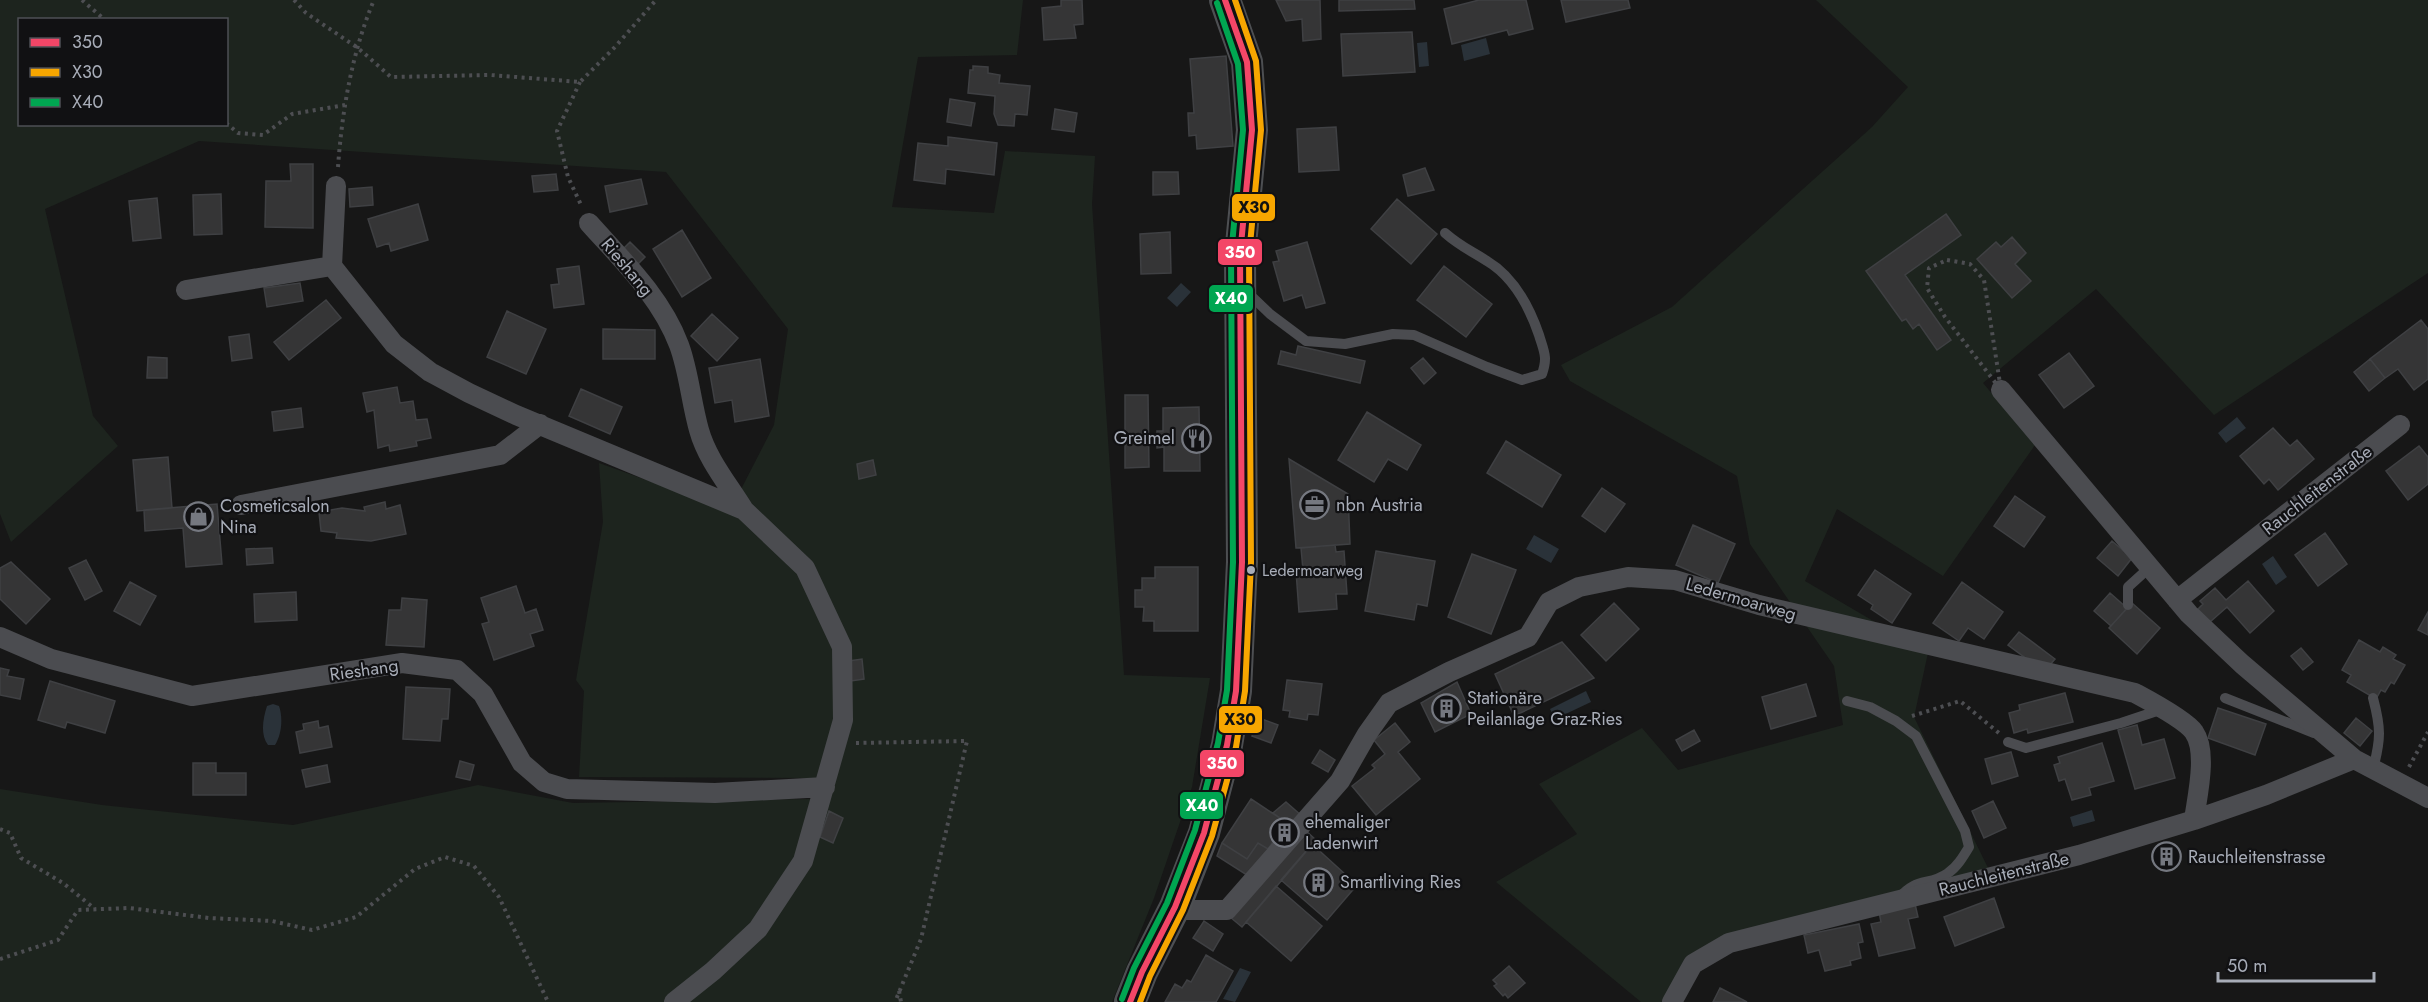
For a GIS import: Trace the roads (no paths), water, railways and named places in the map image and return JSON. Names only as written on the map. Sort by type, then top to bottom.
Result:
[{"type":"main road","points":[[1130,1002],[1142,972],[1175,907],[1204,833],[1227,745],[1236,691],[1242,562],[1240,255],[1252,130],[1247,62],[1225,0]]},
{"type":"street","points":[[186,290],[332,267],[336,186]]},
{"type":"street","name":"Rieshang","points":[[589,223],[640,279],[661,310],[679,345],[699,431],[709,456],[744,510],[805,568],[842,647],[843,720],[803,861],[758,929],[674,1002]]},
{"type":"street","name":"Rieshang","points":[[332,267],[394,344],[430,372],[469,393],[744,510]]},
{"type":"street","points":[[2001,390],[2189,614],[2242,664],[2354,759],[2428,798]]},
{"type":"street","points":[[240,505],[500,456],[540,424]]},
{"type":"street","name":"Rauchleitenstraße","points":[[2177,600],[2400,425]]},
{"type":"street","name":"Ledermoarweg","points":[[1175,907],[1186,910],[1227,910],[1340,782],[1367,734],[1389,703],[1449,672],[1528,637],[1549,602],[1579,587],[1628,577],[1675,580],[1759,605],[2135,693],[2164,708],[2194,731],[2202,755],[2194,820]]},
{"type":"street","name":"Rieshang","points":[[0,637],[51,659],[192,696],[402,663],[457,670],[483,694],[522,763],[544,782],[567,789],[715,793],[825,787]]},
{"type":"street","name":"Rauchleitenstraße","points":[[1672,1002],[1693,964],[1729,943],[1898,899],[2044,865],[2194,820],[2266,795],[2354,759]]},
{"type":"lane","points":[[1240,286],[1270,314],[1306,341],[1345,344],[1393,334],[1414,335],[1522,380],[1542,374],[1547,360],[1531,310],[1515,285],[1489,262],[1463,249],[1445,233]]},
{"type":"lane","points":[[2128,605],[2128,587],[2150,567]]},
{"type":"lane","points":[[2225,698],[2331,739]]},
{"type":"lane","points":[[2373,698],[2380,726],[2379,747],[2373,769]]},
{"type":"lane","points":[[1846,701],[1870,707],[1896,721],[1916,736],[1965,831],[1969,847],[1960,862],[1946,874],[1908,886],[1898,899]]},
{"type":"lane","points":[[2008,742],[2026,748],[2121,723],[2164,708]]},
{"type":"place","name":"Greimel","points":[[1196,438]]},
{"type":"place","name":"nbn Austria","points":[[1315,505]]},
{"type":"place","name":"Cosmeticsalon Nina","points":[[199,516]]},
{"type":"place","name":"Ledermoarweg","points":[[1251,570]]},
{"type":"place","name":"Stationäre Peilanlage Graz-Ries","points":[[1446,708]]},
{"type":"place","name":"ehemaliger Ladenwirt","points":[[1284,832]]},
{"type":"place","name":"Rauchleitenstrasse","points":[[2167,857]]},
{"type":"place","name":"Smartliving Ries","points":[[1319,882]]}]
